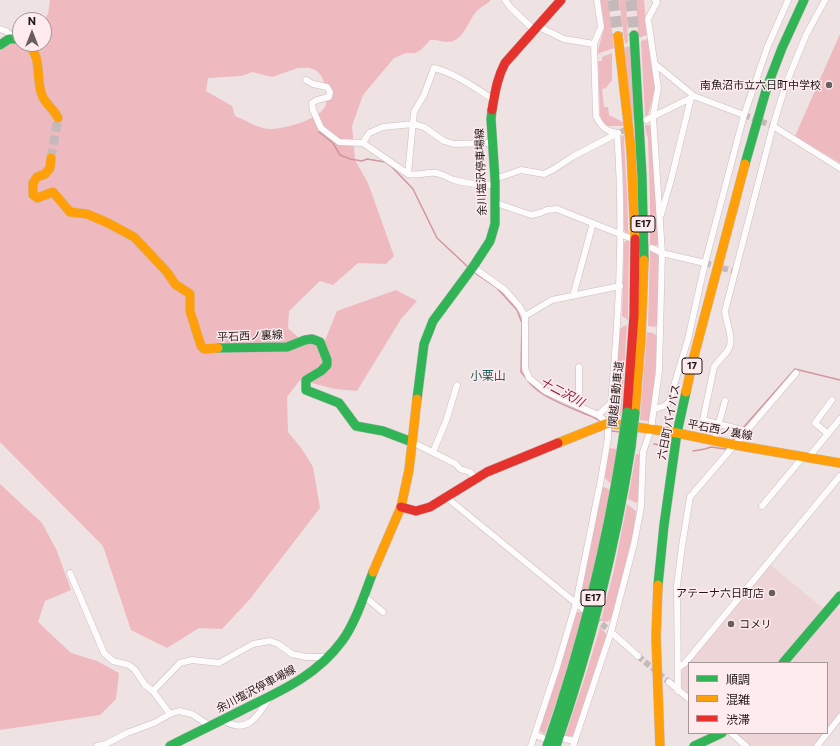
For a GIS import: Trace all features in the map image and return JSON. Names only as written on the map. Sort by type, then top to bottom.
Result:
[{"type":"main road","name":"余川塩沢停車場線","points":[[170,746],[287,688],[307,676],[329,657],[343,640],[352,623],[401,507],[409,470],[424,344],[433,321],[473,267],[490,241],[495,224],[496,203],[491,120],[493,99],[499,74],[505,63],[561,0]]},
{"type":"main road","name":"六日町バイパス","points":[[660,746],[656,637],[658,582],[664,525],[677,433],[694,356],[755,125],[767,87],[804,0]]},
{"type":"main road","name":"関越自動車道","points":[[545,742],[571,675],[593,596],[626,446],[641,345],[644,261],[642,173],[634,35]]},
{"type":"main road","name":"関越自動車道","points":[[618,36],[628,116],[635,217],[631,413]]},
{"type":"main road","points":[[0,45],[5,40],[12,39]]},
{"type":"main road","points":[[35,52],[44,99],[57,114],[58,118]]},
{"type":"main road","name":"平石西ノ裏線","points":[[51,158],[50,168],[45,174],[37,177],[33,183],[33,195],[37,198],[53,192],[70,212],[87,214],[134,237],[166,270],[174,284],[190,294],[190,311],[201,346],[204,349],[232,347],[287,347],[312,339],[320,342],[327,360],[327,366],[306,380],[306,390],[339,403],[356,426],[383,431],[412,442]]},
{"type":"main road","name":"平石西ノ裏線","points":[[401,507],[416,511],[430,507],[487,472],[608,423],[677,433],[735,445],[840,463]]},
{"type":"main road","name":"関越自動車道","points":[[556,746],[580,677],[602,598],[620,517],[626,446]]},
{"type":"main road","points":[[784,662],[837,606],[840,596]]},
{"type":"main road","points":[[694,746],[720,734]]},
{"type":"street","points":[[505,0],[510,7],[536,28],[564,39],[594,44]]},
{"type":"street","points":[[597,0],[601,27],[594,44],[596,116],[600,125],[608,131],[619,132]]},
{"type":"street","points":[[565,739],[574,743],[611,632],[634,544],[641,507],[643,452],[651,429],[660,371],[662,253],[653,117],[658,88],[648,19],[657,2],[655,0]]},
{"type":"street","points":[[655,409],[664,406],[669,402],[688,339],[705,263],[744,115],[767,48],[788,0]]},
{"type":"street","points":[[746,431],[703,420],[714,367],[729,349],[731,342],[731,335],[726,319],[726,311],[773,126],[786,84],[806,35],[825,0]]},
{"type":"street","points":[[0,29],[12,35]]},
{"type":"street","points":[[655,64],[692,97],[744,115]]},
{"type":"street","points":[[408,174],[414,112],[424,95],[434,68],[457,77],[493,99]]},
{"type":"street","points":[[306,80],[313,84],[327,87],[330,92],[329,97],[312,103],[313,110],[321,128],[339,142],[363,143],[408,174],[416,176],[435,173],[474,185],[495,182],[511,172],[521,170],[544,174],[619,132]]},
{"type":"street","points":[[646,120],[692,97]]},
{"type":"street","points":[[660,219],[692,97]]},
{"type":"street","points":[[363,143],[369,133],[383,127],[413,124],[424,128],[444,141],[454,144],[492,143]]},
{"type":"street","points":[[773,126],[840,168]]},
{"type":"street","points":[[598,415],[611,403],[618,325],[621,234],[619,132]]},
{"type":"street","points":[[496,203],[531,215],[547,210],[557,209],[630,238]]},
{"type":"street","points":[[573,296],[593,223]]},
{"type":"street","points":[[652,248],[662,253],[705,263]]},
{"type":"street","points":[[473,267],[505,290],[519,306],[525,316],[525,368],[529,378],[545,391],[598,415],[608,423],[608,438],[601,479],[576,603],[531,746]]},
{"type":"street","points":[[525,316],[552,300],[620,286]]},
{"type":"street","points":[[579,367],[579,406]]},
{"type":"street","points":[[678,691],[677,585],[690,497],[796,373]]},
{"type":"street","points":[[433,452],[446,421],[458,385]]},
{"type":"street","points":[[828,434],[815,423],[832,400]]},
{"type":"street","points":[[714,441],[725,401]]},
{"type":"street","points":[[762,506],[840,419]]},
{"type":"street","points":[[412,442],[456,464],[460,469],[470,472],[475,478]]},
{"type":"street","points":[[678,668],[685,663],[840,476]]},
{"type":"street","points":[[446,497],[582,609]]},
{"type":"street","points":[[70,574],[104,653],[112,661],[129,664],[145,685],[153,691],[170,714]]},
{"type":"street","points":[[364,596],[382,612]]},
{"type":"street","points":[[611,632],[638,656]]},
{"type":"street","points":[[153,691],[180,663],[192,660],[219,663],[253,644],[270,641],[278,644],[292,654],[306,657],[329,657]]},
{"type":"street","points":[[669,682],[688,698]]},
{"type":"street","points":[[223,720],[229,724],[244,726],[254,721],[271,696]]},
{"type":"street","points":[[97,746],[106,744],[127,733],[154,723],[179,711],[192,714],[210,726]]},
{"type":"street","points":[[828,733],[840,718]]},
{"type":"street","points":[[732,734],[746,746]]},
{"type":"street","points":[[817,746],[827,734]]},
{"type":"street","points":[[535,735],[545,742]]},
{"type":"shaded area","points":[[50,0],[491,0],[476,12],[464,32],[457,39],[446,42],[430,40],[421,50],[415,53],[406,53],[394,58],[363,95],[352,126],[355,160],[368,183],[394,256],[386,264],[358,263],[333,285],[320,281],[289,311],[288,328],[299,338],[324,343],[337,311],[396,290],[417,301],[401,319],[357,391],[335,389],[300,380],[287,397],[288,432],[302,449],[313,467],[320,508],[250,599],[222,629],[199,628],[167,648],[131,630],[103,546],[0,442],[0,51],[11,44],[12,52],[52,52],[52,12],[48,12]],"holes":[[[298,68],[308,68],[317,71],[321,75],[327,92],[325,107],[315,116],[283,128],[269,129],[255,126],[235,116],[232,106],[206,91],[208,78],[242,76],[252,72],[272,77]]]},
{"type":"shaded area","points":[[599,0],[608,0],[614,48],[597,54],[604,28]]},
{"type":"shaded area","points":[[619,0],[626,0],[628,42],[625,44]]},
{"type":"shaded area","points":[[636,0],[644,0],[647,35],[638,38]]},
{"type":"shaded area","name":"南魚沼市立六日町中学校","points":[[840,34],[840,163],[795,136]]},
{"type":"shaded area","points":[[648,39],[656,87],[648,115],[645,116],[641,41]]},
{"type":"shaded area","points":[[630,46],[635,120],[632,121],[623,48]]},
{"type":"shaded area","points":[[612,53],[612,80],[606,88],[602,89],[604,107],[608,107],[609,115],[623,122],[623,126],[607,126],[603,122],[600,115],[598,61],[602,61],[602,57]]},
{"type":"shaded area","points":[[645,125],[649,125],[652,128],[659,243],[656,246],[650,244],[648,138]]},
{"type":"shaded area","points":[[624,135],[629,234],[625,232],[624,229],[623,174],[619,141]]},
{"type":"shaded area","points":[[629,241],[628,320],[622,316],[624,243]]},
{"type":"shaded area","points":[[650,251],[657,254],[660,258],[658,324],[655,327],[648,326]]},
{"type":"shaded area","points":[[627,325],[621,416],[615,415],[613,408],[620,329]]},
{"type":"shaded area","points":[[647,332],[653,333],[658,337],[653,399],[650,420],[648,421],[640,420]]},
{"type":"shaded area","points":[[608,448],[617,449],[611,484],[604,477]]},
{"type":"shaded area","points":[[636,454],[642,455],[639,499],[636,503],[628,499]]},
{"type":"shaded area","points":[[0,484],[42,523],[57,551],[71,590],[45,601],[38,622],[71,653],[97,661],[119,673],[116,699],[100,715],[0,730]]},
{"type":"shaded area","points":[[604,487],[610,490],[585,607],[579,600],[602,489]]},
{"type":"shaded area","points":[[627,504],[636,511],[633,533],[612,617],[609,621],[604,622],[601,620],[614,570]]},
{"type":"shaded area","points":[[768,563],[827,611],[834,604],[840,609],[840,717],[828,732],[828,662],[688,662],[688,698],[678,691],[678,668]]},
{"type":"shaded area","points":[[578,612],[583,614],[559,694],[545,734],[539,729],[575,615]]},
{"type":"shaded area","points":[[600,627],[607,635],[574,736],[565,736],[586,674]]},
{"type":"shaded area","points":[[732,734],[827,734],[817,746],[746,746]]},
{"type":"waterway","name":"十二沢川","points":[[319,132],[333,143],[340,155],[350,159],[362,161],[367,159],[385,162],[392,167],[413,189],[437,238],[468,267]]},
{"type":"waterway","name":"十二沢川","points":[[475,273],[497,288],[517,310],[522,323],[521,372],[526,378]]},
{"type":"waterway","name":"十二沢川","points":[[742,429],[795,369],[840,380]]},
{"type":"waterway","name":"十二沢川","points":[[528,381],[550,398],[600,421]]},
{"type":"waterway","name":"十二沢川","points":[[612,431],[620,432]]},
{"type":"waterway","name":"十二沢川","points":[[732,441],[740,432]]},
{"type":"waterway","name":"十二沢川","points":[[654,444],[660,445]]},
{"type":"waterway","name":"十二沢川","points":[[693,451],[711,447],[725,449],[727,447]]},
{"type":"tunnel","points":[[613,0],[618,36]]},
{"type":"tunnel","points":[[631,0],[634,35]]},
{"type":"tunnel","points":[[744,115],[773,126]]},
{"type":"tunnel","points":[[51,158],[58,118]]},
{"type":"tunnel","points":[[621,132],[630,127]]},
{"type":"tunnel","points":[[705,263],[736,272]]},
{"type":"tunnel","points":[[595,618],[611,632]]},
{"type":"tunnel","points":[[638,656],[669,682]]},
{"type":"traffic: fast","points":[[745,164],[767,87],[782,48],[804,0]]},
{"type":"traffic: fast","points":[[634,35],[642,177],[644,260]]},
{"type":"traffic: fast","points":[[0,45],[9,39],[12,39]]},
{"type":"traffic: fast","points":[[417,399],[424,344],[433,321],[473,267],[490,241],[495,224],[495,179],[491,119],[492,110]]},
{"type":"traffic: fast","points":[[218,348],[287,347],[312,339],[320,342],[327,360],[327,365],[321,371],[306,380],[306,390],[339,403],[356,426],[383,431],[412,442]]},
{"type":"traffic: fast","points":[[658,585],[664,525],[677,433],[686,392]]},
{"type":"traffic: fast","points":[[622,446],[627,412]]},
{"type":"traffic: fast","points":[[631,447],[635,413]]},
{"type":"traffic: fast","points":[[547,746],[571,672],[591,598],[616,484],[622,446]]},
{"type":"traffic: fast","points":[[556,746],[580,672],[600,598],[625,485],[631,447]]},
{"type":"traffic: fast","points":[[170,746],[286,688],[322,663],[347,634],[373,572]]},
{"type":"traffic: fast","points":[[784,662],[840,596]]},
{"type":"traffic: fast","points":[[694,746],[720,734]]},
{"type":"traffic: slow","points":[[618,36],[631,149],[635,239]]},
{"type":"traffic: slow","points":[[34,52],[36,56],[42,95],[58,118]]},
{"type":"traffic: slow","points":[[51,158],[50,168],[45,174],[37,177],[33,183],[33,195],[37,198],[53,192],[70,212],[87,214],[134,237],[167,272],[175,284],[190,294],[190,311],[201,346],[204,349],[218,348]]},
{"type":"traffic: slow","points":[[686,392],[694,356],[745,164]]},
{"type":"traffic: slow","points":[[635,413],[641,338],[644,260]]},
{"type":"traffic: slow","points":[[373,572],[401,507],[409,470],[417,399]]},
{"type":"traffic: slow","points":[[558,443],[608,423],[677,433],[735,445],[840,463]]},
{"type":"traffic: slow","points":[[658,585],[656,637],[660,746]]},
{"type":"traffic: jam","points":[[492,110],[498,80],[505,63],[561,0]]},
{"type":"traffic: jam","points":[[627,412],[634,315],[635,239]]},
{"type":"traffic: jam","points":[[401,507],[416,511],[430,507],[487,472],[558,443]]},
{"type":"place","name":"南魚沼市立六日町中学校","points":[[829,85]]},
{"type":"place","name":"アテーナ六日町店","points":[[772,593]]},
{"type":"place","name":"コメリ","points":[[731,624]]},
{"type":"district","name":"小栗山","points":[[488,376]]}]
